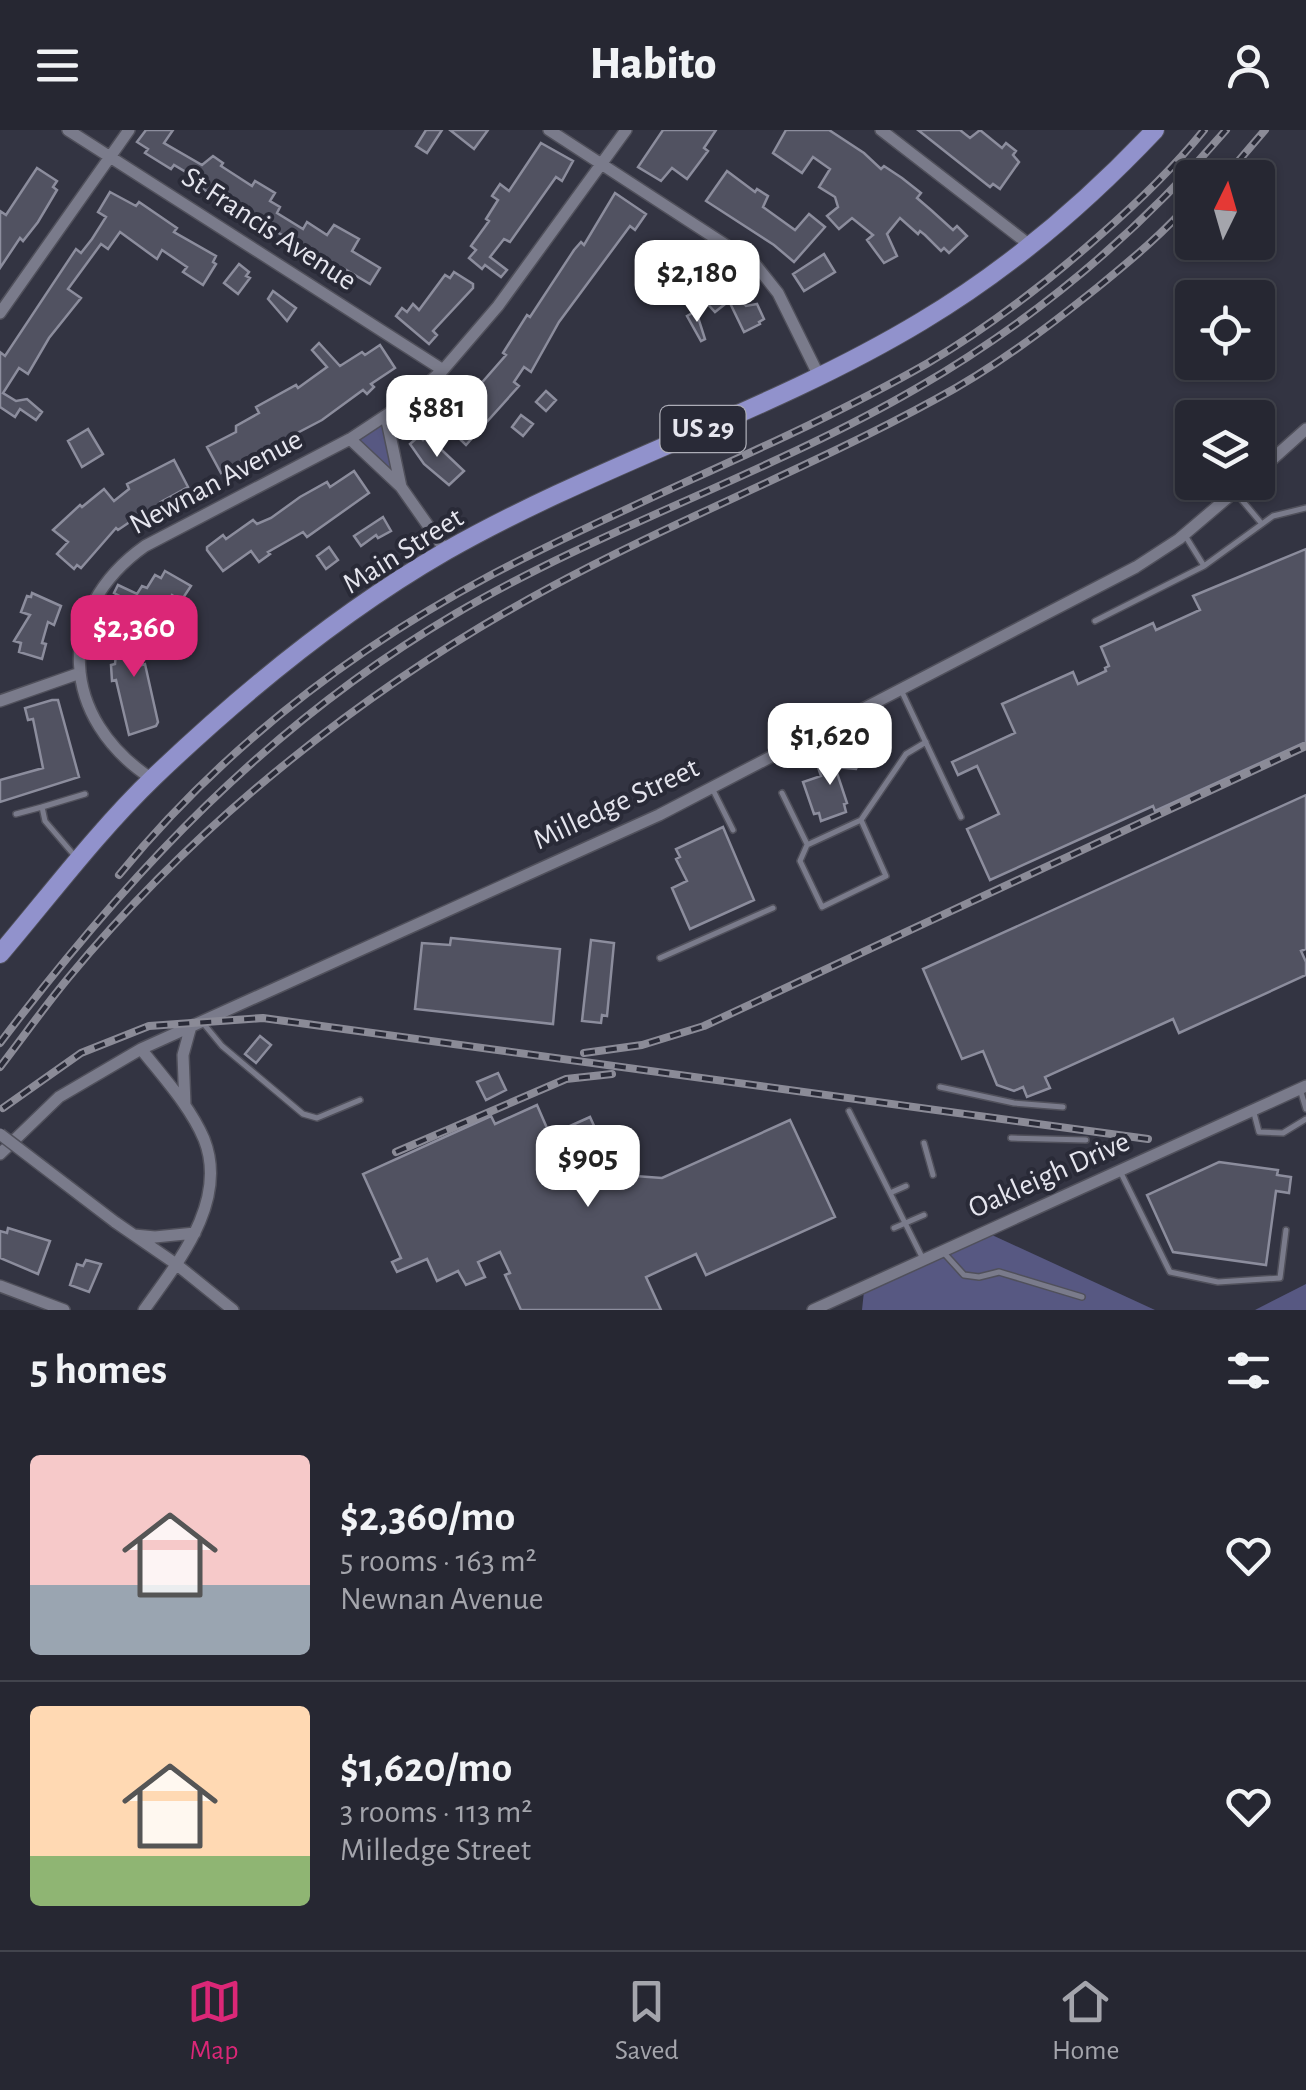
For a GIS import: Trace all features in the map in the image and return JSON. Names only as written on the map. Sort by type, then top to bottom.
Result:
[{"type":"main road","name":"Main Street","points":[[0,954],[152,780],[289,658],[446,552],[819,376],[924,320],[1031,246],[1107,180],[1155,130]]},
{"type":"street","name":"St Francis Avenue","points":[[68,130],[443,370]]},
{"type":"street","points":[[0,313],[128,130]]},
{"type":"street","points":[[549,130],[756,264],[778,293],[819,376]]},
{"type":"street","name":"Newnan Avenue","points":[[152,780],[126,762],[97,725],[86,701],[80,673],[80,642],[88,611],[104,584],[125,560],[350,438],[386,416],[443,370],[498,306],[626,130]]},
{"type":"street","points":[[882,130],[1031,246]]},
{"type":"street","points":[[386,416],[401,487]]},
{"type":"street","points":[[1275,457],[1306,429]]},
{"type":"street","points":[[350,438],[401,487],[446,552]]},
{"type":"street","name":"Milledge Street","points":[[0,1154],[60,1096],[141,1049],[711,788],[1136,567],[1225,500]]},
{"type":"street","points":[[0,701],[80,673]]},
{"type":"street","points":[[184,1105],[183,1056],[196,1024]]},
{"type":"street","points":[[141,1049],[184,1105],[205,1142],[209,1171],[205,1210],[195,1234],[144,1310]]},
{"type":"street","name":"Oakleigh Drive","points":[[812,1310],[1303,1087]]},
{"type":"street","points":[[0,1134],[233,1310]]},
{"type":"street","points":[[134,1234],[195,1234]]},
{"type":"street","points":[[0,1286],[64,1310]]},
{"type":"lane","points":[[1242,500],[1262,524]]},
{"type":"lane","points":[[1096,621],[1204,566],[1273,516],[1306,508]]},
{"type":"lane","points":[[1185,534],[1204,566]]},
{"type":"lane","points":[[901,689],[961,817]]},
{"type":"lane","points":[[861,820],[886,876],[822,907],[800,861],[807,844],[861,820],[906,754],[926,742]]},
{"type":"lane","points":[[711,788],[733,830]]},
{"type":"lane","points":[[782,793],[807,844]]},
{"type":"lane","points":[[16,814],[85,794]]},
{"type":"lane","points":[[42,808],[46,822],[80,860]]},
{"type":"lane","points":[[660,958],[773,908]]},
{"type":"lane","points":[[196,1024],[304,1114],[317,1118],[360,1100]]},
{"type":"lane","points":[[940,1087],[1014,1103],[1063,1107]]},
{"type":"lane","points":[[1303,1087],[1306,1109]]},
{"type":"lane","points":[[1253,1110],[1260,1132],[1283,1133],[1306,1120]]},
{"type":"lane","points":[[849,1111],[923,1260]]},
{"type":"lane","points":[[1011,1138],[1086,1140]]},
{"type":"lane","points":[[924,1142],[934,1175]]},
{"type":"lane","points":[[1120,1170],[1170,1272],[1218,1282],[1280,1278],[1286,1230]]},
{"type":"lane","points":[[890,1193],[906,1186]]},
{"type":"lane","points":[[886,1208],[896,1204]]},
{"type":"lane","points":[[894,1228],[924,1215]]},
{"type":"lane","points":[[942,1251],[964,1274],[979,1277],[998,1272],[1082,1297]]},
{"type":"shaded area","points":[[382,418],[399,479],[354,436]]},
{"type":"shaded area","points":[[979,1229],[1155,1310],[862,1310],[864,1291]]},
{"type":"shaded area","points":[[1306,1284],[1306,1310],[1255,1310]]},
{"type":"building","points":[[146,130],[173,130],[164,143],[202,165],[213,156],[223,163],[221,166],[252,186],[255,181],[275,193],[270,201],[280,207],[277,213],[303,229],[307,222],[327,235],[334,225],[359,239],[352,251],[380,268],[370,284],[343,268],[335,274],[307,250],[304,255],[291,247],[294,242],[191,182],[194,177],[145,153],[148,149],[137,142]]},
{"type":"building","points":[[426,130],[442,130],[427,153],[416,146]]},
{"type":"building","points":[[450,130],[488,130],[474,149]]},
{"type":"building","points":[[663,130],[716,130],[704,148],[708,151],[687,179],[672,168],[661,181],[638,167]]},
{"type":"building","points":[[786,130],[829,130],[881,169],[884,166],[902,178],[921,193],[917,198],[953,230],[957,226],[967,236],[949,253],[944,248],[941,251],[900,218],[887,234],[897,256],[884,263],[867,240],[873,235],[852,218],[839,229],[827,216],[838,207],[835,197],[819,187],[830,169],[813,157],[802,173],[773,153]]},
{"type":"building","points":[[918,130],[960,130],[970,138],[980,130],[1002,148],[1006,143],[1016,151],[1013,155],[1019,162],[1000,189],[993,184],[990,187]]},
{"type":"building","points":[[541,143],[573,161],[562,181],[556,177],[510,242],[504,239],[490,257],[507,270],[501,277],[469,258],[476,250],[471,246],[489,221],[486,219],[498,200],[492,196],[500,184],[509,191]]},
{"type":"building","points":[[37,168],[57,181],[53,187],[57,190],[38,222],[23,241],[20,238],[0,268],[0,211],[6,215]]},
{"type":"building","points":[[727,171],[755,192],[757,189],[768,196],[763,207],[795,230],[809,214],[825,227],[794,262],[706,201]]},
{"type":"building","points":[[110,192],[136,206],[139,202],[177,228],[174,232],[216,256],[216,264],[203,285],[183,272],[187,267],[162,250],[157,259],[120,232],[108,249],[101,244],[68,289],[81,298],[49,338],[28,374],[19,368],[3,393],[16,401],[27,399],[42,412],[36,420],[20,409],[15,417],[0,407],[0,352],[5,356],[76,249],[81,253],[92,239],[106,217],[98,212]]},
{"type":"building","points":[[615,193],[646,214],[635,230],[630,226],[559,322],[531,372],[524,367],[514,382],[519,386],[466,445],[438,418],[473,383],[478,387],[506,355],[503,353],[527,315],[530,317],[574,250],[581,242],[584,245]]},
{"type":"building","points":[[676,244],[703,263],[706,260],[728,283],[732,280],[738,288],[734,291],[746,306],[757,304],[764,319],[760,324],[744,332],[729,301],[715,312],[689,284],[678,277],[674,283],[657,271]]},
{"type":"building","points":[[824,254],[835,272],[804,291],[793,274]]},
{"type":"building","points":[[239,264],[250,278],[238,294],[224,283]]},
{"type":"building","points":[[454,272],[473,284],[473,288],[433,331],[437,335],[429,344],[396,316],[402,308],[407,312],[413,304],[419,310],[445,275],[450,278]]},
{"type":"building","points":[[273,291],[296,308],[287,321],[268,299]]},
{"type":"building","points":[[696,311],[705,339],[701,341],[687,316]]},
{"type":"building","points":[[319,343],[340,366],[380,345],[395,368],[371,384],[374,387],[367,394],[363,390],[322,420],[221,473],[207,447],[236,432],[236,426],[259,413],[256,407],[296,385],[298,388],[327,367],[312,350]]},
{"type":"building","points":[[546,391],[556,400],[546,411],[536,402]]},
{"type":"building","points":[[521,415],[533,424],[523,436],[512,427]]},
{"type":"building","points":[[88,429],[103,454],[82,467],[68,441]]},
{"type":"building","points":[[419,436],[423,440],[427,436],[464,471],[449,485],[424,464],[410,444]]},
{"type":"building","points":[[174,460],[188,487],[161,502],[164,506],[148,516],[146,511],[116,528],[81,568],[77,565],[74,569],[57,554],[68,542],[53,530],[80,505],[104,489],[114,501],[129,489],[127,484]]},
{"type":"building","points":[[354,471],[369,493],[307,537],[303,532],[268,552],[259,562],[251,551],[223,571],[207,550],[223,535],[226,539],[253,520],[257,524],[271,518],[300,497],[327,482],[330,487]]},
{"type":"building","points":[[383,517],[391,531],[378,538],[376,535],[361,546],[354,536]]},
{"type":"building","points":[[329,547],[338,560],[326,569],[317,556]]},
{"type":"building","points":[[1306,549],[1306,742],[990,880],[967,829],[999,814],[977,766],[958,775],[952,762],[1015,733],[1002,704],[1073,672],[1078,684],[1106,671],[1109,666],[1101,647],[1153,623],[1156,630],[1200,610],[1193,596]]},
{"type":"building","points":[[165,571],[191,586],[181,601],[172,595],[160,619],[130,609],[133,603],[114,593],[118,585],[137,594],[142,586],[147,588],[155,575],[161,578]]},
{"type":"building","points":[[32,593],[61,606],[54,625],[48,622],[42,659],[19,652],[21,643],[14,641],[30,615],[21,612]]},
{"type":"building","points":[[119,625],[147,629],[142,665],[145,664],[158,722],[129,735],[116,680],[112,681]]},
{"type":"building","points":[[58,700],[79,777],[0,802],[0,780],[43,768],[33,719],[28,720],[25,708]]},
{"type":"building","points":[[865,751],[856,769],[835,767],[847,803],[846,812],[821,821],[819,813],[814,814],[803,782],[821,776],[818,767],[833,762],[835,766],[848,755]]},
{"type":"building","points":[[1306,795],[1306,949],[1301,951],[1306,975],[1179,1033],[1173,1019],[1045,1077],[1050,1088],[1027,1097],[1023,1087],[1014,1091],[997,1085],[983,1051],[962,1059],[923,969]]},
{"type":"building","points":[[723,827],[754,900],[690,929],[672,888],[687,881],[676,859],[680,857],[676,849]]},
{"type":"building","points":[[451,938],[560,949],[553,1024],[415,1009],[422,943],[450,945]]},
{"type":"building","points":[[591,940],[614,943],[607,1016],[602,1015],[601,1023],[582,1021]]},
{"type":"building","points":[[260,1036],[271,1045],[256,1063],[245,1054]]},
{"type":"building","points":[[498,1073],[506,1090],[486,1100],[477,1082]]},
{"type":"building","points":[[537,1105],[550,1135],[590,1117],[605,1150],[598,1153],[608,1174],[662,1178],[790,1120],[835,1217],[706,1275],[696,1254],[646,1277],[661,1310],[521,1310],[505,1275],[510,1273],[500,1252],[478,1262],[485,1277],[466,1285],[458,1271],[437,1281],[427,1259],[397,1272],[392,1262],[401,1258],[363,1174],[491,1116],[495,1124]]},
{"type":"building","points":[[1219,1162],[1278,1170],[1277,1175],[1291,1177],[1289,1193],[1276,1191],[1266,1265],[1173,1252],[1147,1195]]},
{"type":"building","points":[[8,1228],[50,1241],[38,1274],[0,1258],[0,1231],[7,1233]]},
{"type":"building","points":[[86,1260],[101,1264],[89,1292],[70,1285],[77,1264],[83,1266]]},
{"type":"railway","points":[[119,875],[159,829],[245,744],[339,669],[493,574],[821,419],[951,349],[1078,254],[1153,186],[1204,130]]},
{"type":"railway","points":[[0,1043],[152,861],[263,753],[323,703],[387,657],[511,583],[861,419],[961,362],[1043,304],[1120,239],[1226,130]]},
{"type":"railway","points":[[1239,160],[1265,130]]},
{"type":"railway","points":[[0,1067],[69,977],[174,864],[231,810],[352,712],[482,626],[549,588],[888,424],[979,374],[1098,287],[1175,218]]},
{"type":"railway","points":[[584,1053],[642,1045],[704,1026],[1306,746]]},
{"type":"railway","points":[[3,1108],[81,1053],[149,1026],[263,1018],[1148,1139]]},
{"type":"railway","points":[[396,1152],[566,1079],[612,1074]]}]
